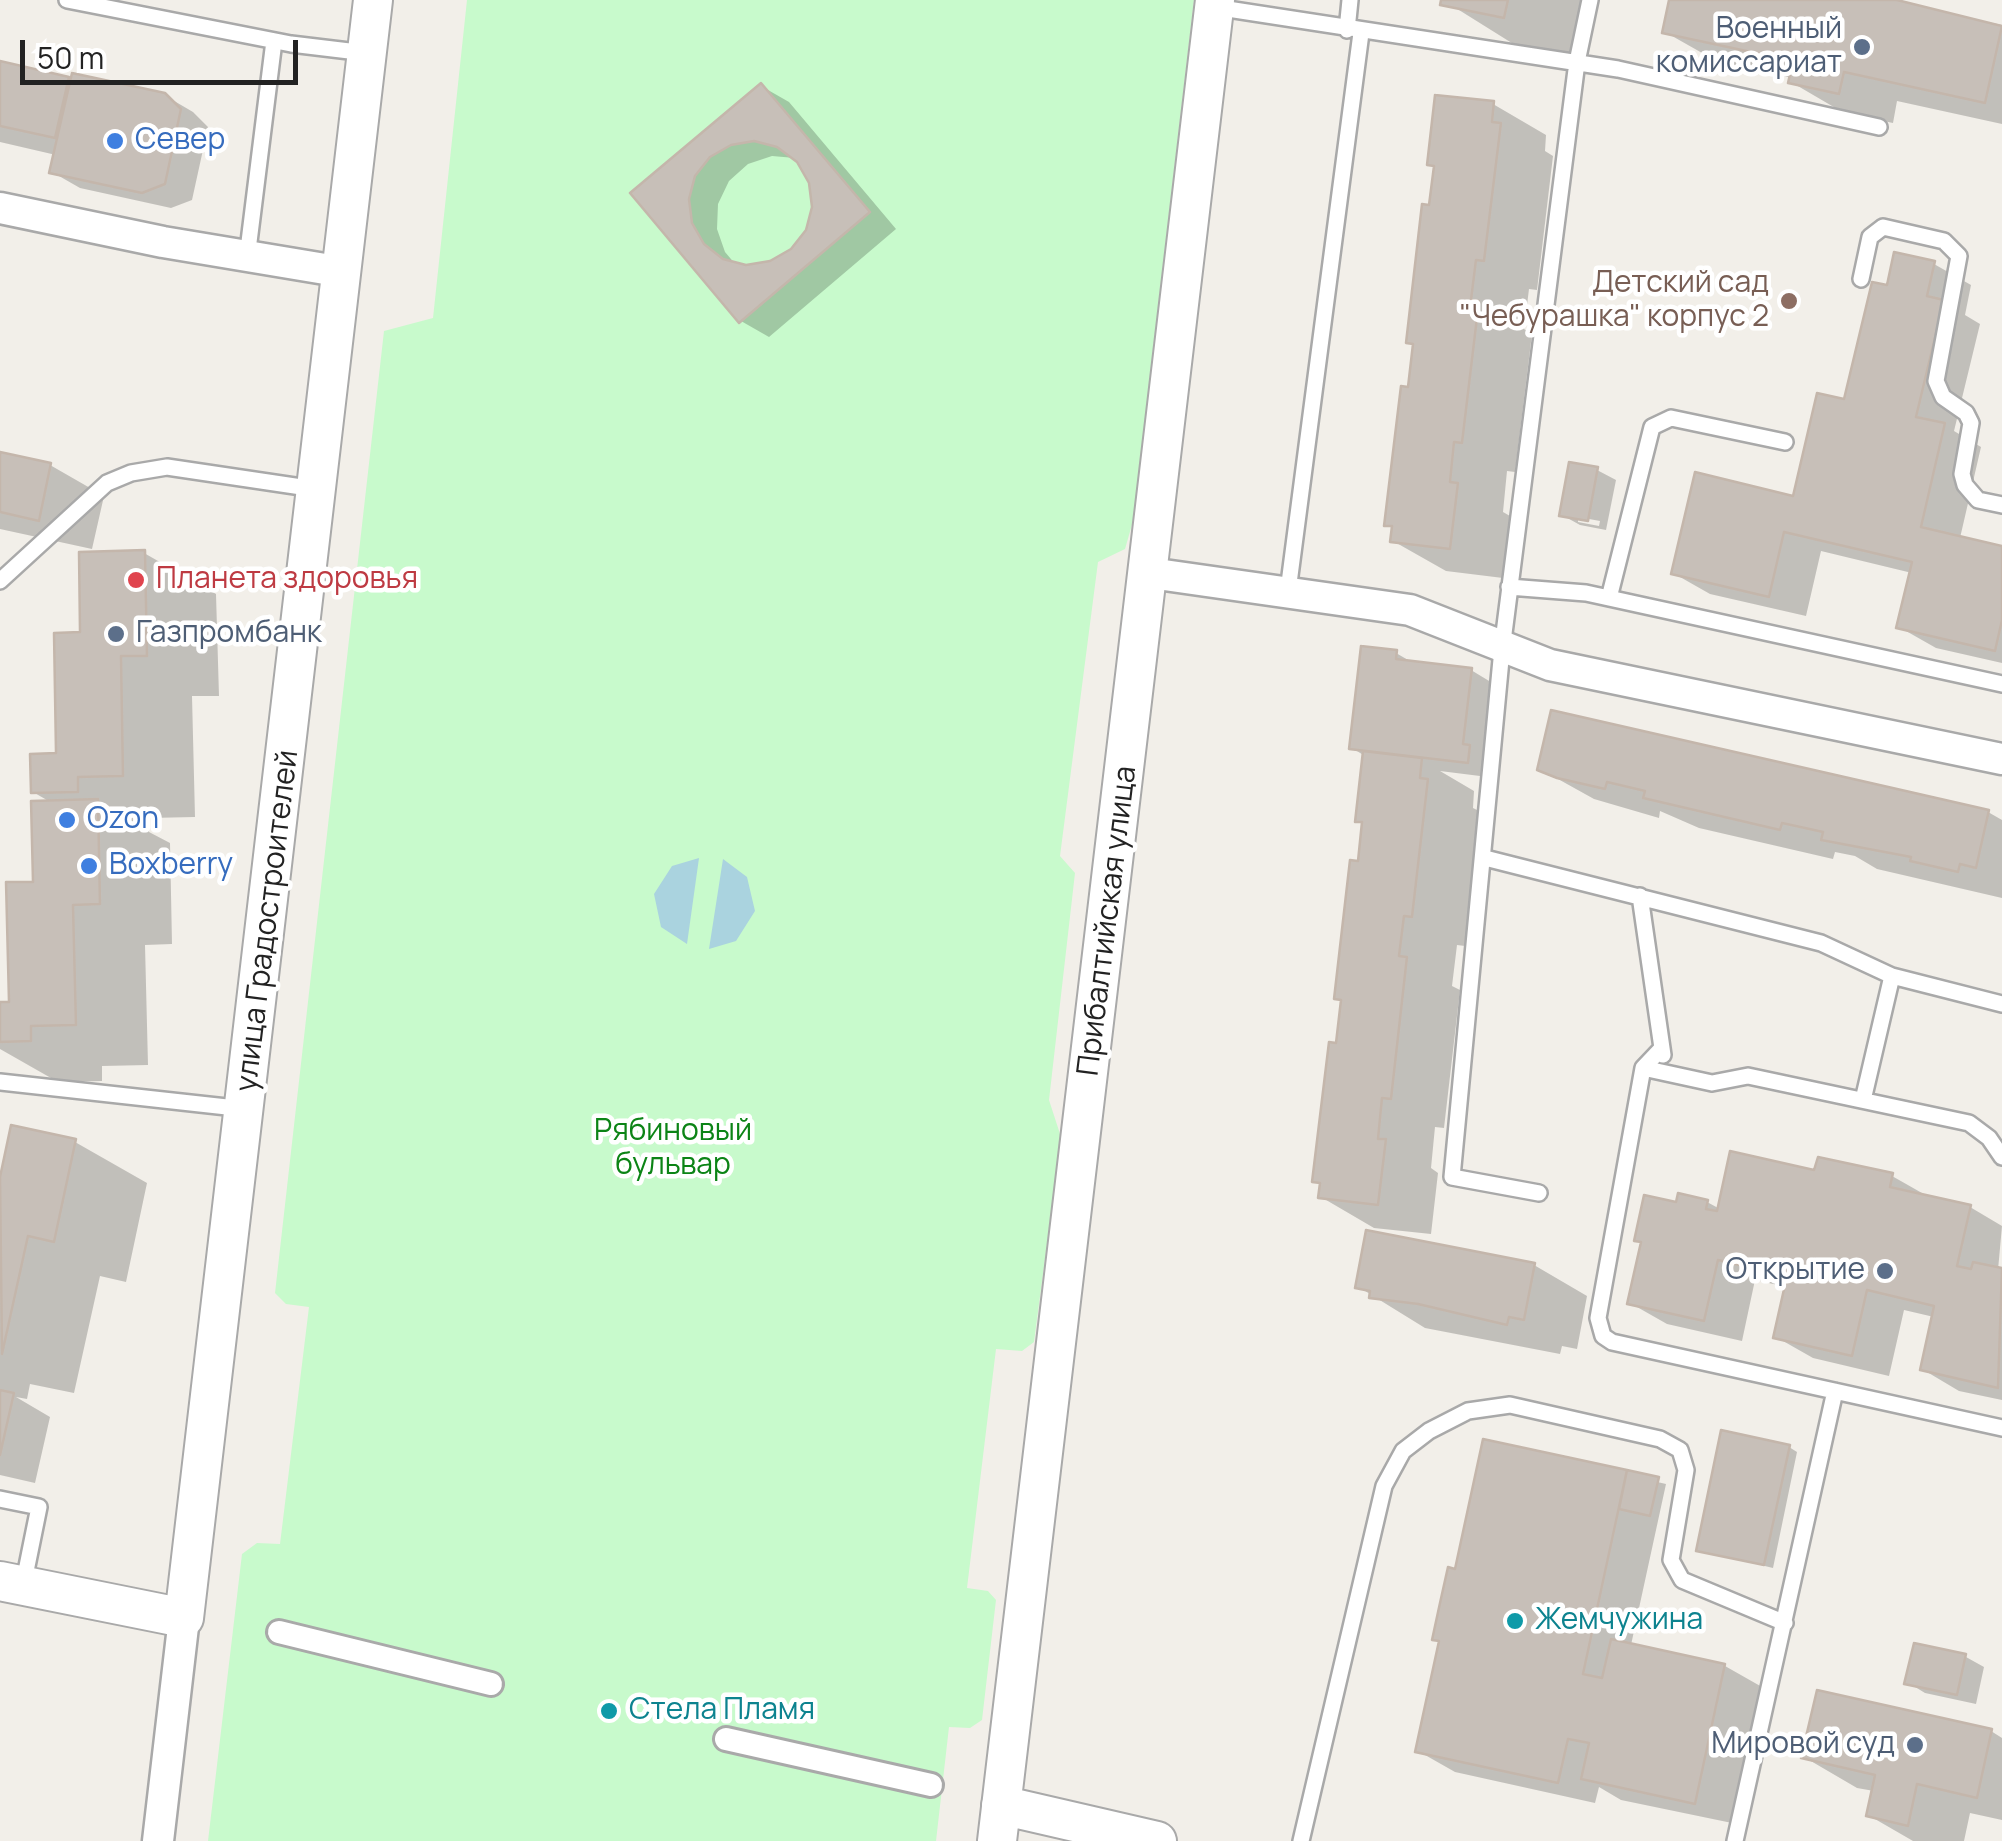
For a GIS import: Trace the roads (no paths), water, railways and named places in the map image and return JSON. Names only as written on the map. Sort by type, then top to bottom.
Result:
[{"type":"street","name":"улица Градостроителей","points":[[158,1841],[319,490],[373,0]]},
{"type":"street","name":"Прибалтийская улица","points":[[999,1823],[1215,4]]},
{"type":"street","points":[[0,208],[247,258],[343,272]]},
{"type":"street","points":[[1150,573],[1410,610],[1444,620],[1502,648],[1550,665],[2002,759]]},
{"type":"street","points":[[12,1584],[184,1618]]},
{"type":"street","points":[[279,1632],[491,1684]]},
{"type":"street","points":[[726,1739],[931,1784]]},
{"type":"street","points":[[999,1823],[1157,1841]]},
{"type":"lane","points":[[67,0],[274,41],[366,53]]},
{"type":"lane","points":[[1288,591],[1354,32],[1350,0]]},
{"type":"lane","points":[[1539,1192],[1452,1177],[1509,588],[1577,62],[1590,0]]},
{"type":"lane","points":[[1215,4],[1354,32],[1577,62],[1879,127]]},
{"type":"lane","points":[[247,258],[274,41]]},
{"type":"lane","points":[[1861,279],[1870,236],[1883,228],[1944,240],[1960,256],[1936,381],[1943,396],[1966,413],[1971,423],[1962,474],[1964,484],[1978,500],[2002,505]]},
{"type":"lane","points":[[1609,598],[1652,426],[1671,418],[1785,442]]},
{"type":"lane","points":[[0,582],[107,483],[131,473],[166,467],[319,490]]},
{"type":"lane","points":[[1509,588],[1609,598],[2002,684]]},
{"type":"lane","points":[[1484,858],[1821,943],[1892,976],[2002,1004]]},
{"type":"lane","points":[[1640,896],[1666,1074]]},
{"type":"lane","points":[[1863,1100],[1892,976]]},
{"type":"lane","points":[[1662,1048],[1643,1068],[1598,1318],[1603,1336],[1612,1342],[2002,1428]]},
{"type":"lane","points":[[1643,1068],[1712,1083],[1748,1076],[1968,1124],[1989,1138],[2002,1156]]},
{"type":"lane","points":[[0,1082],[246,1109]]},
{"type":"lane","points":[[1735,1841],[1835,1391]]},
{"type":"lane","points":[[1301,1841],[1384,1486],[1404,1451],[1429,1431],[1468,1412],[1510,1405],[1660,1438],[1680,1450],[1686,1470],[1670,1560],[1682,1580],[1785,1623]]},
{"type":"lane","points":[[0,1499],[40,1507],[12,1584]]},
{"type":"water","points":[[699,858],[687,944],[661,927],[654,894],[672,866]]},
{"type":"water","points":[[723,859],[747,877],[755,911],[736,941],[709,949]]},
{"type":"place","name":"Военный комиссариат","points":[[1862,47]]},
{"type":"place","name":"Север","points":[[115,141]]},
{"type":"place","name":"Детский сад \"Чебурашка\" корпус 2","points":[[1789,301]]},
{"type":"place","name":"Планета здоровья","points":[[136,580]]},
{"type":"place","name":"Газпромбанк","points":[[116,634]]},
{"type":"place","name":"Ozon","points":[[67,820]]},
{"type":"place","name":"Boxberry","points":[[89,866]]},
{"type":"place","name":"Открытие","points":[[1885,1271]]},
{"type":"place","name":"Жемчужина","points":[[1515,1621]]},
{"type":"place","name":"Стела Пламя","points":[[609,1711]]},
{"type":"place","name":"Мировой суд","points":[[1915,1745]]},
{"type":"park label","name":"Рябиновый бульвар","points":[[673,1149]]}]
